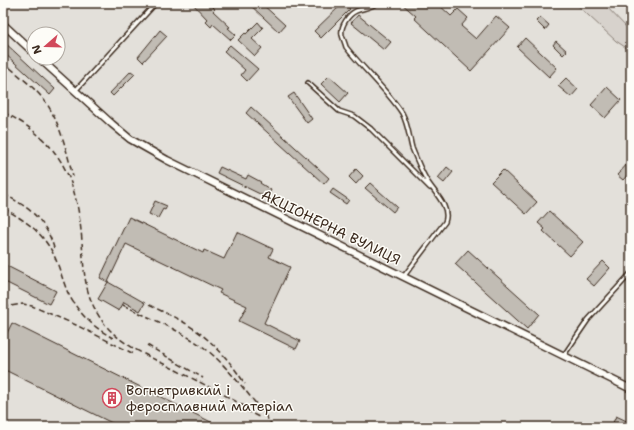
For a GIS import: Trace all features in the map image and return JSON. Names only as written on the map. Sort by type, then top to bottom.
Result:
[{"type":"street","points":[[3,24],[26,46]]},
{"type":"street","name":"АКЦІОНЕРНА ВУЛИЦЯ","points":[[48,66],[130,139],[167,160],[631,389]]},
{"type":"lane","points":[[75,91],[156,3]]},
{"type":"lane","points":[[377,3],[356,11],[351,15],[343,26],[342,35],[346,47],[401,112],[408,128],[413,150],[426,178],[444,204],[447,214],[447,218],[403,277]]},
{"type":"lane","points":[[308,83],[339,111],[354,116],[371,129],[434,191]]},
{"type":"lane","points":[[564,356],[588,320],[631,273]]},
{"type":"shaded area","points":[[3,3],[631,3],[631,427],[3,427]]},
{"type":"shaded area","points":[[575,3],[603,3],[631,32],[631,51],[616,41]]},
{"type":"building","points":[[192,3],[209,3],[215,9],[213,11],[230,27],[228,28],[236,35],[231,40],[213,24],[211,27],[205,21],[207,19]]},
{"type":"building","points":[[248,3],[261,3],[285,25],[279,32]]},
{"type":"building","points":[[343,3],[350,9],[321,38],[314,31]]},
{"type":"building","points":[[401,3],[437,3],[451,16],[458,9],[468,18],[461,26],[476,39],[496,16],[510,28],[471,71],[414,18],[416,16]]},
{"type":"building","points":[[358,15],[391,42],[384,50],[351,23]]},
{"type":"building","points":[[540,17],[549,25],[545,30],[536,21]]},
{"type":"building","points":[[258,22],[263,28],[252,39],[262,48],[255,56],[238,40]]},
{"type":"building","points":[[160,30],[167,36],[143,62],[138,57]]},
{"type":"building","points":[[525,38],[557,68],[549,77],[517,47]]},
{"type":"building","points":[[3,41],[26,62],[26,66],[30,66],[55,89],[50,95],[3,52]]},
{"type":"building","points":[[556,41],[567,51],[563,55],[553,45]]},
{"type":"building","points":[[230,45],[258,69],[247,81],[241,75],[245,70],[224,51]]},
{"type":"building","points":[[131,71],[135,74],[113,96],[110,93]]},
{"type":"building","points":[[329,76],[348,93],[340,102],[321,84]]},
{"type":"building","points":[[566,78],[578,89],[571,97],[558,86]]},
{"type":"building","points":[[607,87],[621,100],[605,118],[591,105]]},
{"type":"building","points":[[294,93],[312,119],[307,123],[288,97]]},
{"type":"building","points":[[251,107],[329,178],[324,184],[246,113]]},
{"type":"building","points":[[631,160],[631,171],[623,180],[617,175]]},
{"type":"building","points":[[220,167],[246,179],[248,175],[261,182],[260,183],[271,190],[268,196],[265,194],[264,196],[217,173]]},
{"type":"building","points":[[447,167],[453,172],[444,183],[438,178]]},
{"type":"building","points":[[356,169],[363,176],[356,184],[349,177]]},
{"type":"building","points":[[503,170],[537,202],[526,214],[491,182]]},
{"type":"building","points":[[370,183],[397,207],[393,212],[365,188]]},
{"type":"building","points":[[333,189],[349,200],[346,204],[330,193]]},
{"type":"building","points":[[155,201],[167,206],[165,210],[163,209],[158,218],[149,214]]},
{"type":"building","points":[[549,211],[583,242],[570,256],[543,231],[545,229],[538,223]]},
{"type":"building","points":[[129,217],[203,253],[204,250],[224,259],[237,232],[273,249],[269,257],[290,267],[264,323],[300,341],[296,349],[239,321],[247,306],[219,293],[221,290],[126,244],[108,282],[100,278]]},
{"type":"building","points":[[468,250],[539,314],[527,329],[455,264]]},
{"type":"building","points":[[603,261],[610,268],[594,286],[586,279]]},
{"type":"building","points":[[3,264],[56,291],[49,304],[3,281]]},
{"type":"building","points":[[108,282],[145,303],[140,311],[124,302],[119,311],[98,299]]},
{"type":"building","name":"Вогнетривкий і феросплавний матеріал","points":[[12,323],[221,427],[120,427],[3,369],[3,341]]},
{"type":"building","points":[[616,416],[631,423],[631,427],[611,427]]},
{"type":"railway","points":[[3,62],[33,87],[52,112],[60,130],[73,177]]},
{"type":"railway","points":[[3,112],[23,123],[39,136],[52,149],[62,164],[76,199],[80,219],[86,284],[92,303],[103,322],[118,338],[137,350],[244,406]]},
{"type":"railway","points":[[3,194],[35,215],[46,229],[54,248]]},
{"type":"railway","points":[[3,208],[39,233],[54,256],[72,300],[93,325],[113,338]]},
{"type":"railway","points":[[3,307],[23,304],[32,306],[76,325],[134,354]]},
{"type":"railway","points":[[123,305],[177,331],[198,343],[229,371],[263,412]]},
{"type":"railway","points":[[149,305],[185,323],[203,335],[226,358],[245,384]]},
{"type":"railway","points":[[147,345],[203,378]]},
{"type":"railway","points":[[237,406],[259,417]]},
{"type":"railway","points":[[260,407],[273,427]]},
{"type":"place","name":"Вогнетривкий і феросплавний матеріал","points":[[112,398]]}]
